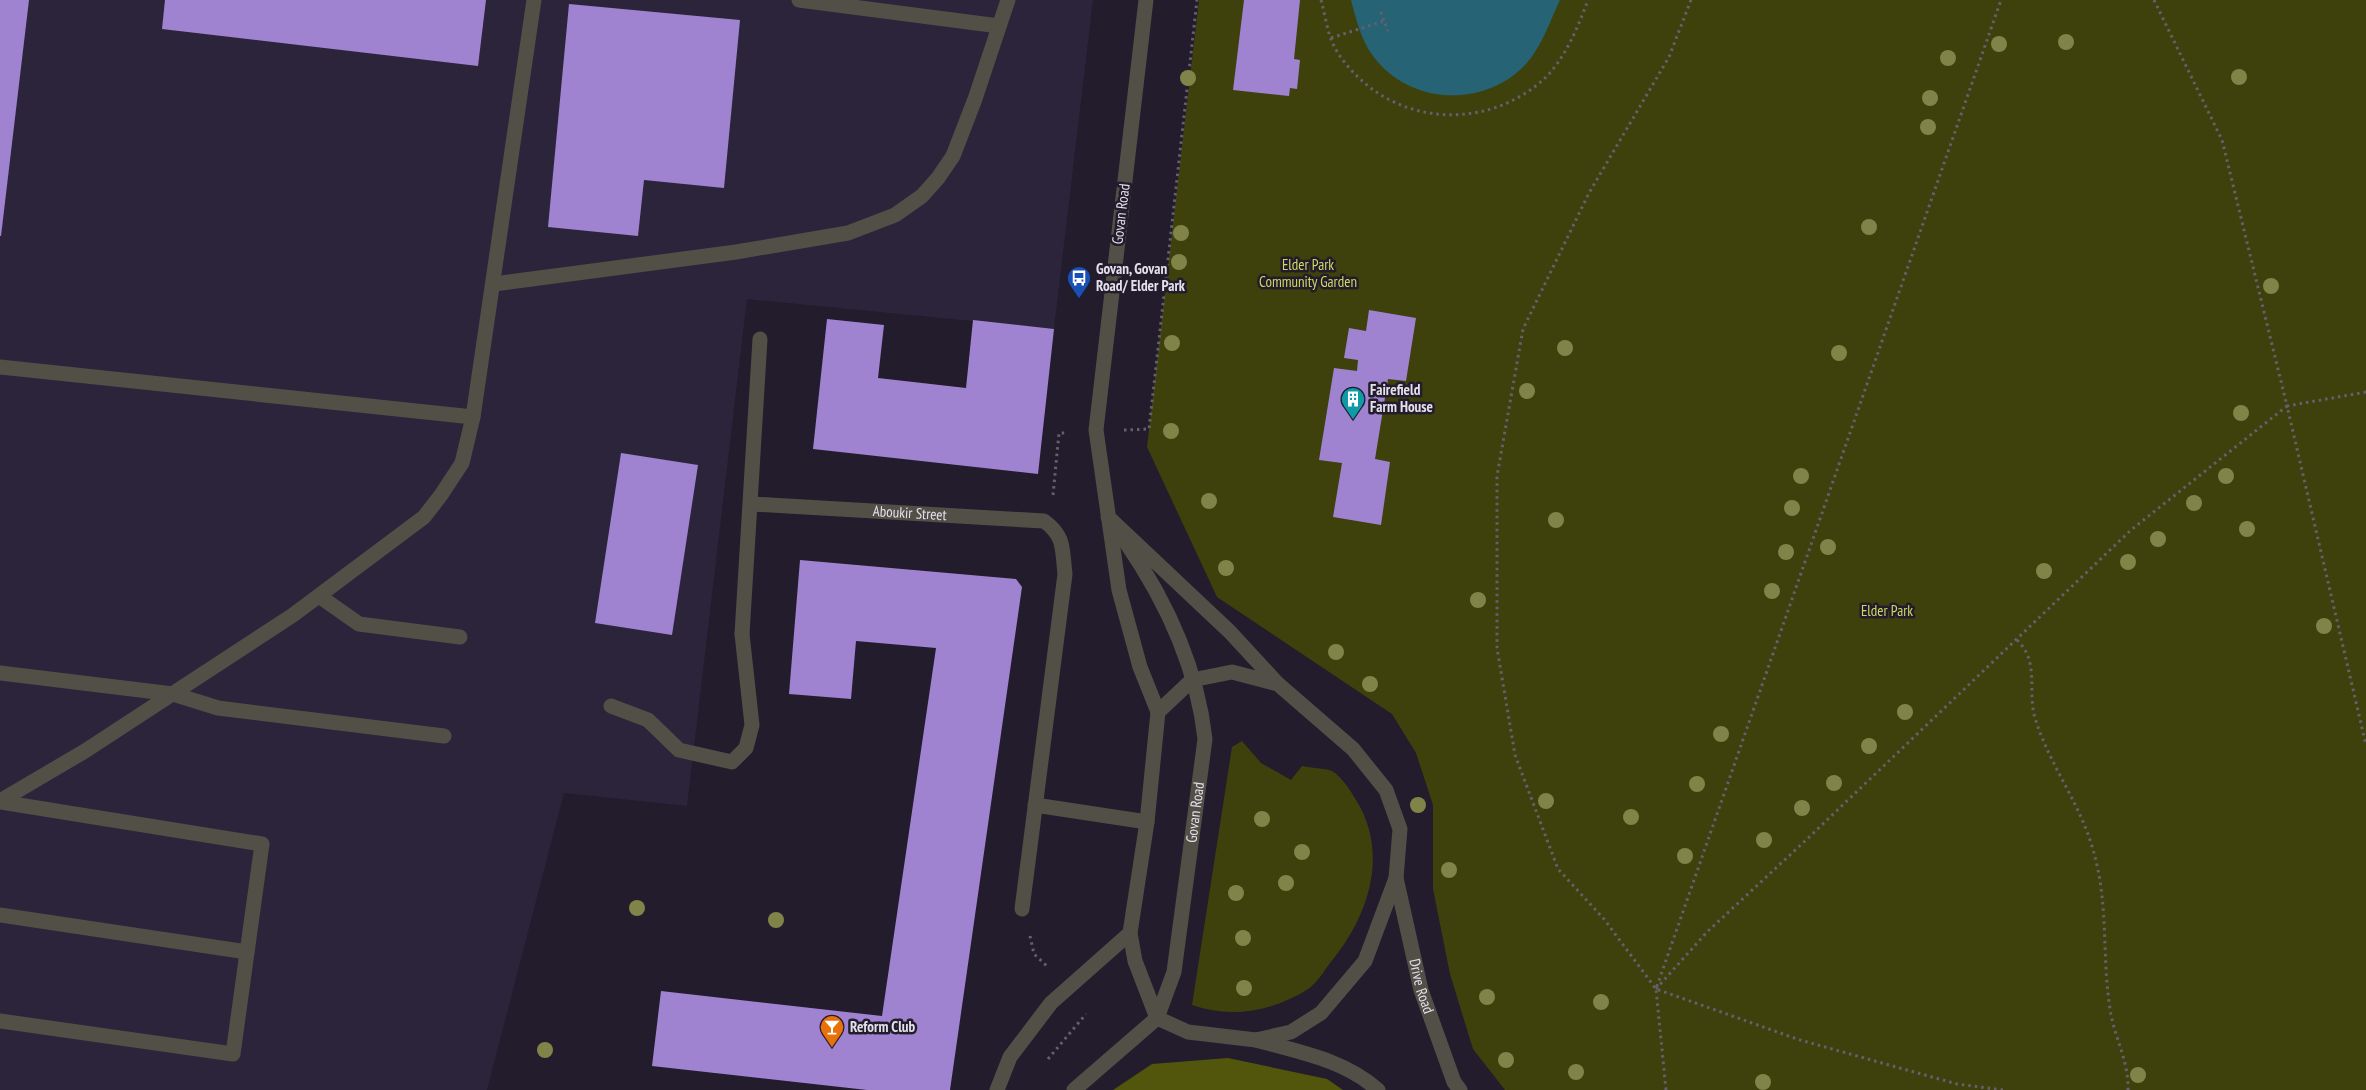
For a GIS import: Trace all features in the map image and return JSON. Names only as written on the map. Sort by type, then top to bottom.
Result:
[{"type":"street","points":[[0,801],[85,751],[294,616],[424,517],[442,496],[462,463],[473,417],[494,284],[534,0]]},
{"type":"street","points":[[799,0],[999,26]]},
{"type":"street","points":[[494,284],[736,252],[848,234],[896,215],[922,196],[938,178],[953,156],[975,99],[1008,0]]},
{"type":"street","name":"Govan Road","points":[[1146,0],[1096,430],[1120,590],[1140,668],[1158,712]]},
{"type":"street","points":[[611,706],[648,720],[679,750],[732,762],[746,748],[752,724],[742,634],[752,504],[760,339]]},
{"type":"street","points":[[0,367],[473,417]]},
{"type":"street","name":"Aboukir Street","points":[[752,504],[1044,521],[1055,531]]},
{"type":"street","points":[[1108,517],[1230,632],[1278,684],[1353,748],[1386,790],[1400,829],[1396,878],[1365,961],[1321,1013],[1291,1032],[1256,1040]]},
{"type":"street","name":"Govan Road","points":[[1074,1090],[1156,1018],[1174,972],[1205,739],[1202,718],[1184,651],[1150,578],[1108,517]]},
{"type":"street","points":[[1022,909],[1065,574],[1055,531]]},
{"type":"street","points":[[319,596],[359,624],[460,636]]},
{"type":"street","points":[[1278,684],[1232,672],[1192,680],[1158,712],[1147,822],[1130,933],[1135,962],[1156,1018],[1188,1032],[1256,1040],[1330,1061],[1364,1076],[1378,1090]]},
{"type":"street","points":[[0,673],[174,694],[218,708],[444,736]]},
{"type":"street","points":[[0,801],[262,844],[233,1054],[0,1022]]},
{"type":"street","points":[[1035,805],[1147,822]]},
{"type":"street","name":"Drive Road","points":[[1396,878],[1421,990],[1454,1082],[1460,1090]]},
{"type":"street","points":[[0,915],[247,952]]},
{"type":"street","points":[[997,1090],[1010,1057],[1052,1003],[1130,933]]},
{"type":"path","points":[[1055,531],[1059,433],[1149,429],[1197,0]]},
{"type":"path","points":[[1321,0],[1331,38],[1347,66],[1364,84],[1384,98],[1407,108],[1431,114],[1456,116],[1480,113],[1510,102],[1525,94],[1544,78],[1560,60],[1588,0]]},
{"type":"path","points":[[1691,0],[1669,57],[1589,193],[1523,329],[1497,476],[1497,648],[1515,755],[1558,869],[1604,919],[1656,989],[1800,1040],[1957,1084],[2003,1090]]},
{"type":"path","points":[[1666,1090],[1656,989],[2001,0]]},
{"type":"path","points":[[2154,0],[2222,140],[2287,406],[2366,745]]},
{"type":"path","points":[[1381,12],[1388,31]]},
{"type":"path","points":[[1331,38],[1384,21]]},
{"type":"path","points":[[1656,989],[1707,932],[2131,530],[2287,406],[2366,392]]},
{"type":"path","points":[[2017,640],[2026,648],[2030,656],[2032,706],[2036,720],[2052,758],[2078,807],[2099,870],[2104,901],[2109,1007],[2112,1024],[2122,1048],[2128,1074],[2128,1090]]},
{"type":"path","points":[[1022,909],[1034,954],[1052,970]]},
{"type":"path","points":[[1047,1060],[1091,1008]]},
{"type":"shaded area","points":[[0,0],[1093,0],[1054,329],[747,299],[687,806],[564,793],[487,1090],[0,1090]]},
{"type":"shaded area","points":[[1228,1058],[1327,1079],[1343,1090],[1113,1090],[1152,1064]]},
{"type":"green space","name":"Elder Park","points":[[1199,0],[2366,0],[2366,1090],[1505,1090],[1473,1049],[1450,974],[1433,889],[1433,805],[1416,753],[1392,714],[1217,597],[1147,447]]},
{"type":"green space","points":[[1242,741],[1261,763],[1291,780],[1302,766],[1329,770],[1339,777],[1354,796],[1366,821],[1372,842],[1373,863],[1370,885],[1364,906],[1355,926],[1314,984],[1295,997],[1281,1003],[1252,1010],[1222,1012],[1192,1005],[1232,747]]},
{"type":"water","points":[[1351,0],[1560,0],[1537,49],[1526,64],[1509,78],[1490,88],[1469,94],[1448,95],[1427,92],[1407,85],[1389,73],[1373,56],[1365,43]]},
{"type":"building","points":[[0,0],[29,0],[1,236],[0,236]]},
{"type":"building","points":[[165,0],[486,0],[478,66],[162,29]]},
{"type":"building","points":[[1244,0],[1300,0],[1294,59],[1300,60],[1297,89],[1290,88],[1289,96],[1233,90]]},
{"type":"building","points":[[569,4],[740,20],[724,188],[644,180],[638,236],[548,227]]},
{"type":"building","name":"Fairefield Farm House","points":[[1369,310],[1416,318],[1406,381],[1388,379],[1375,459],[1390,462],[1381,525],[1333,517],[1342,463],[1319,460],[1334,368],[1357,371],[1358,360],[1344,358],[1349,328],[1366,331]]},
{"type":"building","points":[[827,319],[884,325],[878,378],[966,388],[973,320],[1054,329],[1038,474],[813,449]]},
{"type":"building","points":[[621,453],[698,465],[672,635],[595,623]]},
{"type":"building","points":[[800,560],[1016,579],[1022,587],[950,1090],[867,1090],[652,1066],[661,991],[882,1016],[936,648],[856,641],[851,699],[789,694]]},
{"type":"place","name":"Govan, Govan Road/ Elder Park","points":[[1079,299]]},
{"type":"place","name":"Fairefield Farm House","points":[[1353,420]]},
{"type":"place","name":"Reform Club","points":[[832,1048]]},
{"type":"park label","name":"Elder Park Community Garden","points":[[1308,274]]}]
